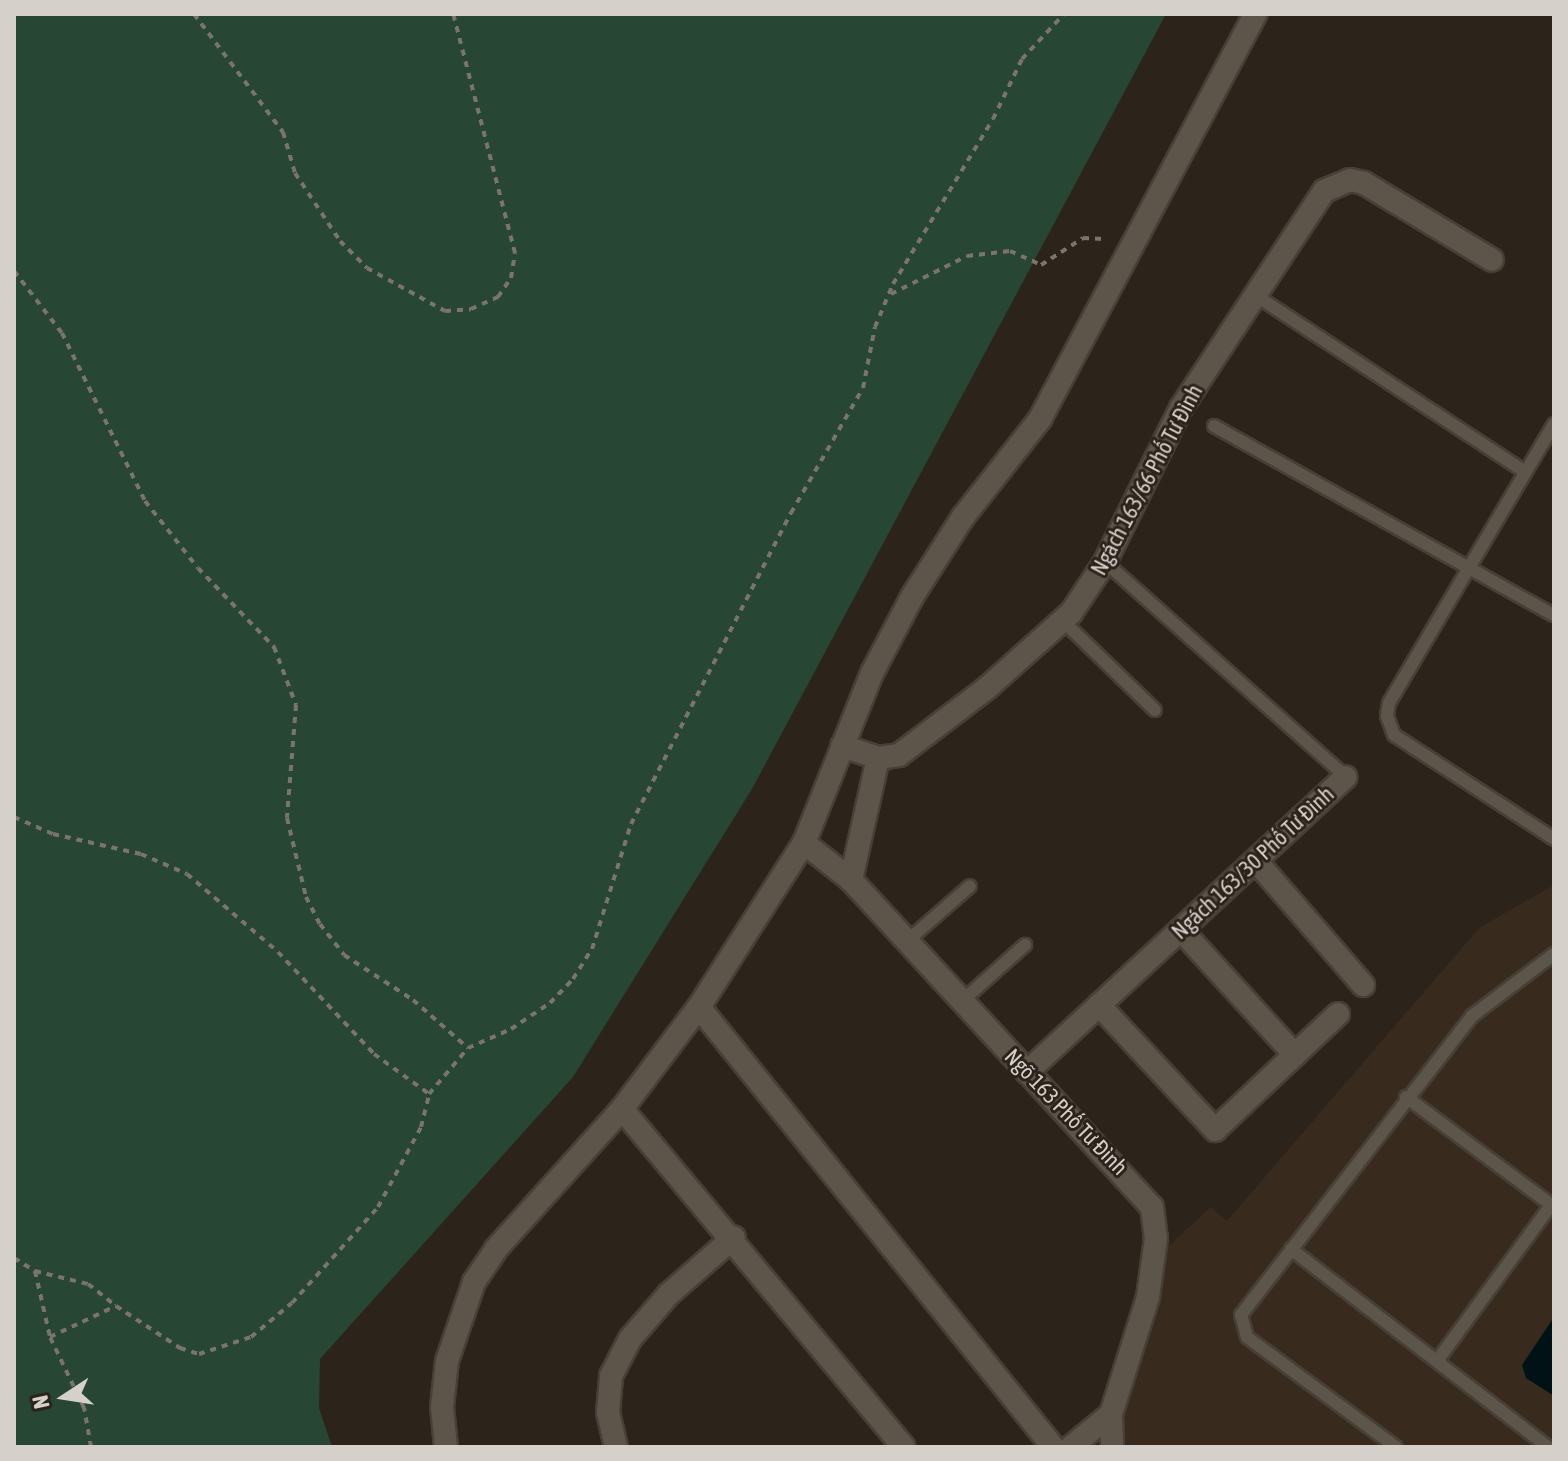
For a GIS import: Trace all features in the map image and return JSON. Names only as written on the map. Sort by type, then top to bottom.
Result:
[{"type":"street","points":[[446,1447],[442,1407],[447,1361],[474,1282],[496,1249],[622,1109],[699,1007],[804,843],[842,746],[912,597],[963,517],[1040,419],[1255,14]]},
{"type":"street","name":"Ngách 163/66 Phố Tư Đình","points":[[878,758],[899,755],[987,688],[1063,621],[1105,562],[1181,408],[1324,191],[1350,180],[1492,260]]},
{"type":"street","points":[[842,746],[878,758],[851,880]]},
{"type":"street","name":"Ngách 163/30 Phố Tư Đình","points":[[1027,1072],[1346,777]]},
{"type":"street","name":"Ngõ 163 Phố Tư Đình","points":[[804,843],[851,880],[905,943],[1143,1193],[1155,1217],[1148,1297],[1111,1414],[1112,1447]]},
{"type":"street","points":[[1256,861],[1363,985]]},
{"type":"street","points":[[1181,930],[1295,1055]]},
{"type":"street","points":[[1099,1005],[1215,1130],[1338,1014]]},
{"type":"street","points":[[699,1007],[1053,1447]]},
{"type":"street","points":[[622,1109],[734,1237],[904,1447]]},
{"type":"street","points":[[616,1447],[608,1412],[611,1376],[630,1339],[669,1294],[734,1237]]},
{"type":"street","points":[[1071,1447],[1111,1414]]},
{"type":"lane","points":[[1255,295],[1525,472]]},
{"type":"lane","points":[[1554,424],[1389,703],[1389,728],[1554,839]]},
{"type":"lane","points":[[1214,426],[1554,615]]},
{"type":"lane","name":"Ngách 163/30 Phố Tư Đình","points":[[1105,562],[1346,777]]},
{"type":"lane","points":[[1063,621],[1155,710]]},
{"type":"lane","points":[[905,943],[970,886]]},
{"type":"lane","points":[[961,1002],[1025,945]]},
{"type":"lane","points":[[1388,1445],[1247,1337],[1240,1327],[1244,1305],[1472,1016],[1554,954]]},
{"type":"lane","points":[[1406,1097],[1552,1206],[1437,1361]]},
{"type":"lane","points":[[1291,1249],[1548,1447]]},
{"type":"path","points":[[194,14],[283,132],[295,173],[340,241],[367,268],[445,311],[471,309],[498,297],[511,278],[515,253],[453,14]]},
{"type":"path","points":[[14,1258],[35,1271],[80,1280],[180,1348],[199,1354],[251,1337],[292,1303],[378,1207],[421,1127],[429,1094],[468,1048],[550,1003],[592,949],[631,824],[791,513],[863,388],[875,327],[889,295],[993,119],[1022,59],[1064,14]]},
{"type":"path","points":[[889,295],[967,256],[1010,251],[1041,265],[1083,238],[1104,239]]},
{"type":"path","points":[[14,271],[62,333],[145,501],[198,568],[274,647],[296,705],[287,818],[306,897],[320,924],[344,955],[413,1000],[468,1048]]},
{"type":"path","points":[[14,817],[53,834],[141,854],[187,874],[278,952],[374,1054],[429,1094]]},
{"type":"path","points":[[35,1271],[50,1337],[84,1408],[91,1447]]},
{"type":"path","points":[[50,1337],[116,1306]]},
{"type":"shaded area","points":[[1554,885],[1554,1447],[1121,1447],[1122,1392],[1162,1252],[1211,1207],[1227,1221],[1479,928]]},
{"type":"shaded area","points":[[1554,1317],[1554,1396],[1526,1378],[1522,1365]]},
{"type":"green space","points":[[14,14],[1166,14],[752,789],[573,1077],[320,1359],[319,1408],[332,1447],[14,1447]]}]
